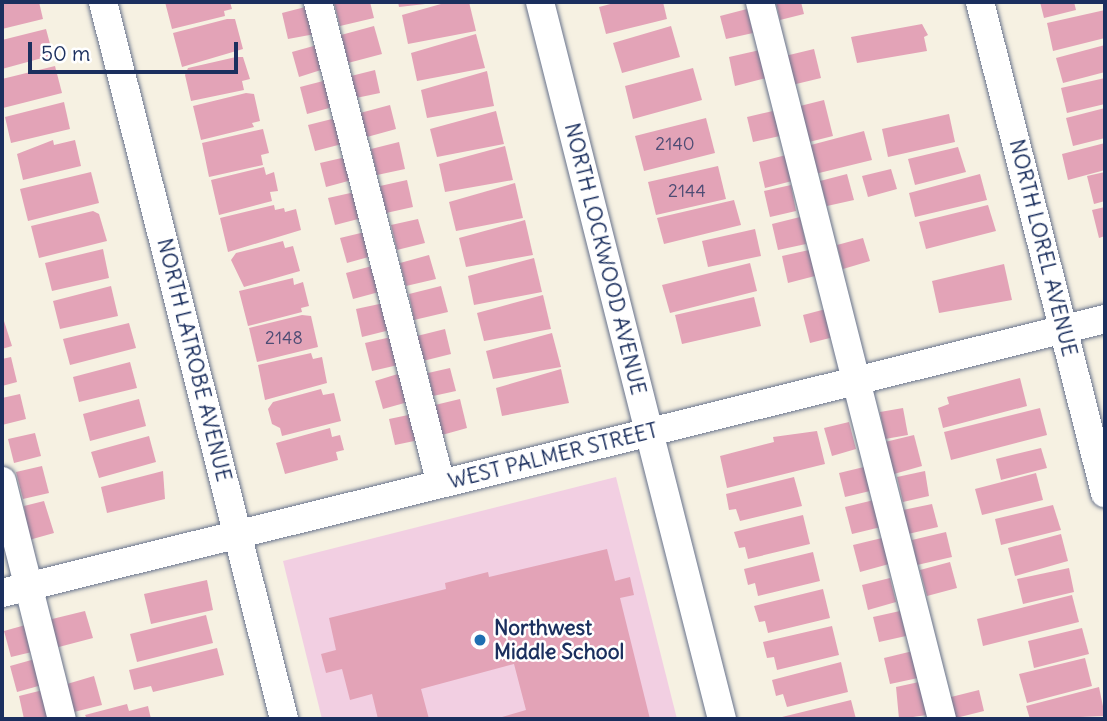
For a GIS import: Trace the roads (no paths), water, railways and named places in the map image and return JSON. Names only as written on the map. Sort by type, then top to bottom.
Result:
[{"type":"street","name":"NORTH LATROBE AVENUE","points":[[103,2],[284,719]]},
{"type":"street","points":[[318,2],[441,484]]},
{"type":"street","name":"NORTH LOCKWOOD AVENUE","points":[[540,2],[722,719]]},
{"type":"street","points":[[760,2],[942,719]]},
{"type":"street","name":"NORTH LOREL AVENUE","points":[[980,2],[1105,493]]},
{"type":"street","name":"WEST PALMER STREET","points":[[2,593],[1105,318]]},
{"type":"street","points":[[2,481],[62,719]]},
{"type":"place","name":"Northwest Middle School","points":[[480,640]]}]
